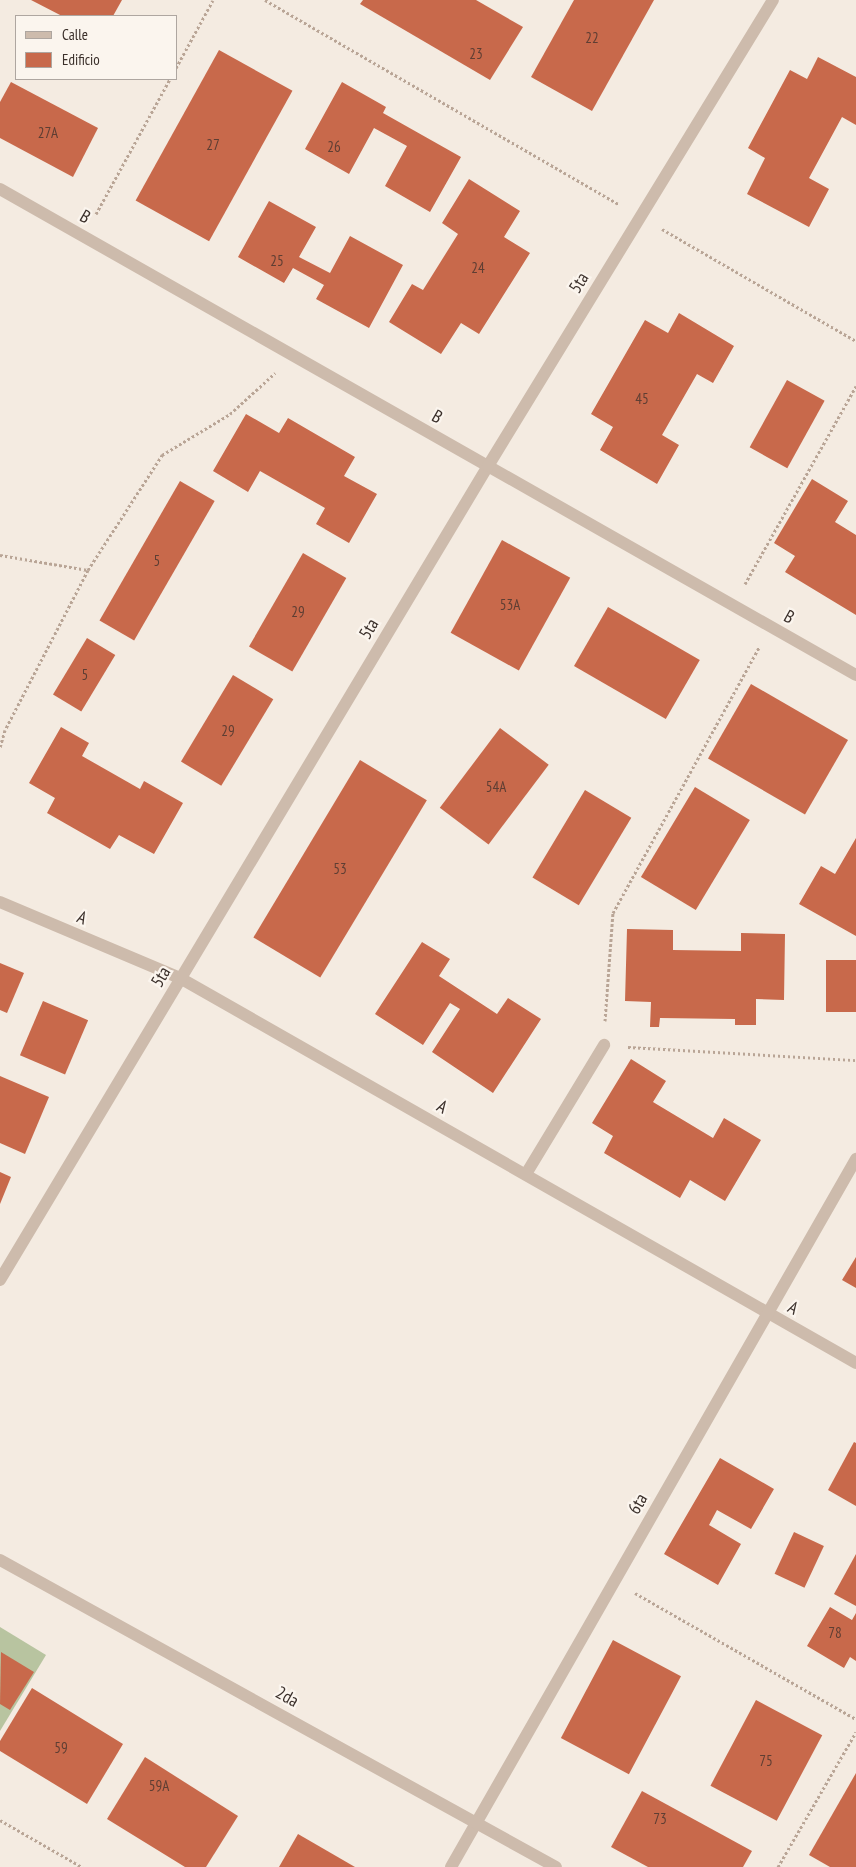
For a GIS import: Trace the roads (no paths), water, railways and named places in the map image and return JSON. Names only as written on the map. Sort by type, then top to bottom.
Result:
[{"type":"street","name":"5ta","points":[[0,1280],[488,466],[773,0]]},
{"type":"street","name":"B","points":[[0,189],[856,675]]},
{"type":"street","name":"A","points":[[0,902],[180,978],[856,1363]]},
{"type":"street","points":[[526,1174],[604,1045]]},
{"type":"street","name":"6ta","points":[[451,1867],[856,1159]]},
{"type":"street","name":"2da","points":[[0,1560],[556,1867]]}]
